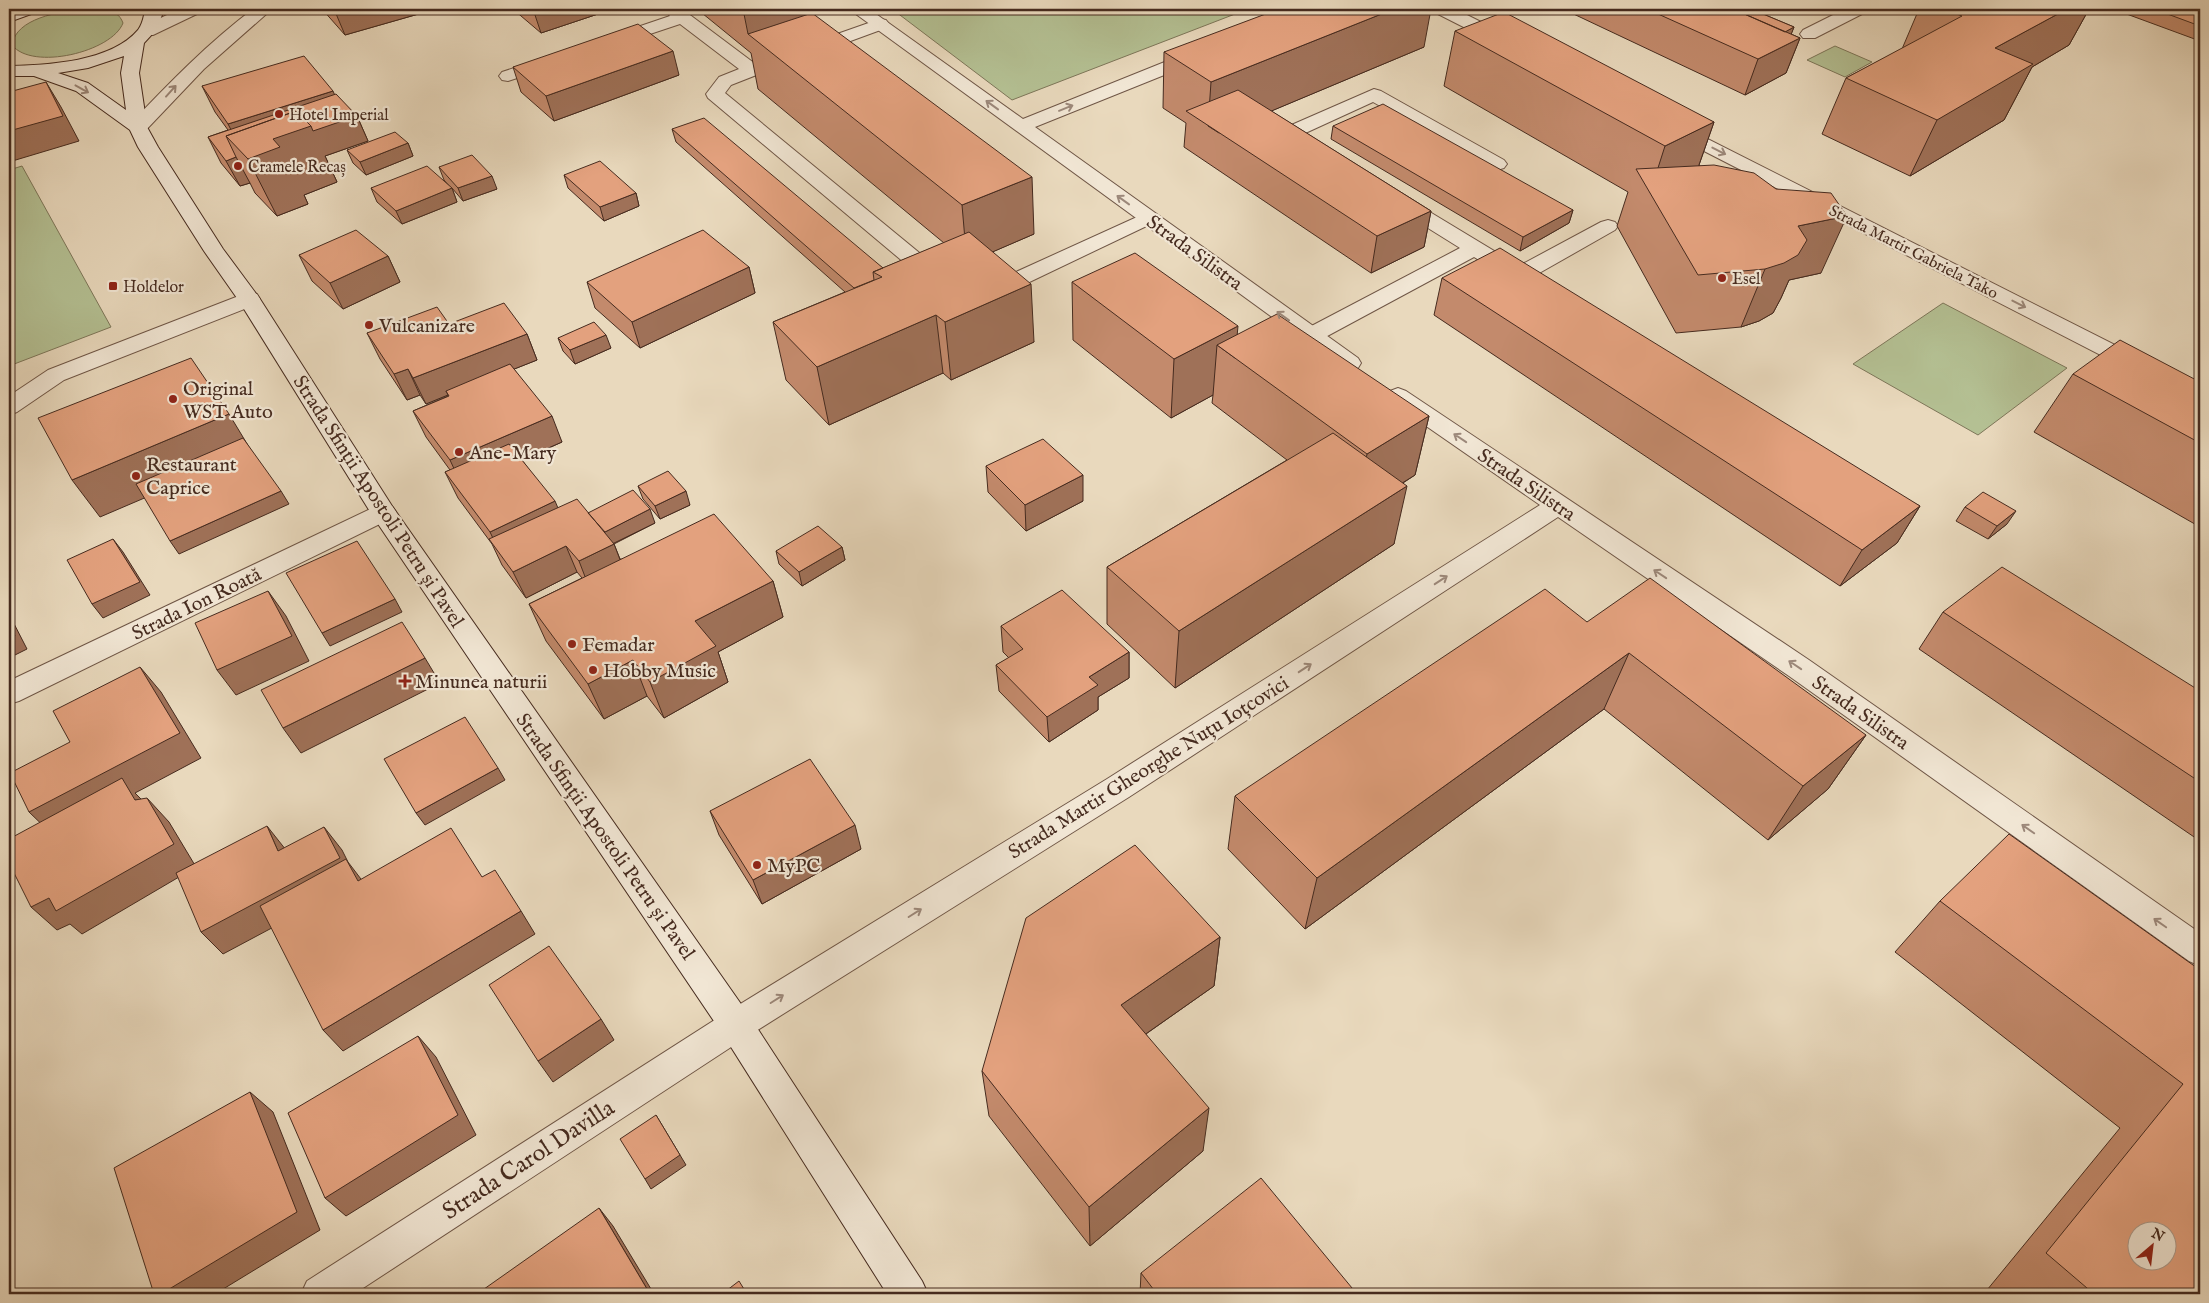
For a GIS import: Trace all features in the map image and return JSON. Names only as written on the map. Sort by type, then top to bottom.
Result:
[{"type":"street","points":[[9,15],[12,9]]},
{"type":"street","points":[[9,15],[28,9]]},
{"type":"street","name":"Strada Sfinții Apostoli Petru și Pavel","points":[[148,9],[153,15],[141,37],[130,73],[138,127],[148,147],[214,251],[249,298],[383,512],[736,1025],[909,1294]]},
{"type":"street","points":[[9,71],[37,72],[73,66],[99,59],[193,9]]},
{"type":"street","points":[[138,127],[188,73],[238,28],[263,9]]},
{"type":"street","name":"Strada Silistra","points":[[858,9],[1310,336],[1800,668],[2200,951]]},
{"type":"street","points":[[1442,9],[1522,50]]},
{"type":"street","points":[[1810,34],[1858,9]]},
{"type":"street","points":[[591,48],[677,13],[752,70]]},
{"type":"street","points":[[798,54],[880,24]]},
{"type":"street","points":[[1021,126],[1216,48]]},
{"type":"street","points":[[508,76],[563,58]]},
{"type":"street","points":[[779,61],[725,82],[715,94],[933,275],[961,280],[1011,282],[1148,218]]},
{"type":"street","name":"Strada Sfinții Apostoli Petru și Pavel","points":[[37,72],[82,87],[138,127]]},
{"type":"street","points":[[1319,154],[1287,134],[1374,95],[1497,164]]},
{"type":"street","name":"Strada Martir Gabriela Tako","points":[[1655,118],[2200,397]]},
{"type":"street","points":[[1385,194],[1519,275],[1608,226]]},
{"type":"street","points":[[1310,336],[1475,248]]},
{"type":"street","points":[[9,407],[56,375],[249,298]]},
{"type":"street","name":"Strada Martir Gheorghe Nuțu Ioțcovici","points":[[736,1025],[1118,788],[1558,505]]},
{"type":"street","name":"Strada Ion Roată","points":[[9,693],[383,512]]},
{"type":"street","name":"Strada Carol Davilla","points":[[320,1294],[736,1025]]},
{"type":"green space","points":[[82,9],[111,11],[123,23],[116,33],[104,42],[88,50],[71,55],[36,57],[22,53],[12,45],[15,36],[21,28],[30,23],[62,12]]},
{"type":"green space","points":[[892,9],[1248,9],[1012,100]]},
{"type":"green space","points":[[1835,46],[1872,62],[1845,77],[1807,60]]},
{"type":"green space","points":[[22,166],[111,327],[9,366],[9,170]]},
{"type":"green space","points":[[1943,303],[2067,368],[1978,435],[1853,364]]},
{"type":"building","points":[[1279,9],[1394,9],[1211,82],[1164,52]]},
{"type":"building","points":[[1647,9],[1733,9],[1800,38],[1758,59]]},
{"type":"building","points":[[1733,9],[1751,9],[1794,27],[1785,32]]},
{"type":"building","points":[[1944,9],[2067,9],[1995,48],[2033,64],[1937,120],[1846,78],[1962,16]]},
{"type":"building","points":[[2154,9],[2191,9],[2200,12],[2200,26]]},
{"type":"building","points":[[1504,12],[1714,122],[1665,146],[1455,31]]},
{"type":"building","points":[[812,13],[1032,177],[962,205],[748,34]]},
{"type":"building","points":[[638,24],[673,51],[546,96],[513,67]]},
{"type":"building","points":[[304,56],[333,91],[228,124],[202,86]]},
{"type":"building","points":[[46,82],[63,116],[9,131],[9,92]]},
{"type":"building","points":[[1238,90],[1431,211],[1377,236],[1186,111]]},
{"type":"building","points":[[336,94],[357,116],[313,131],[311,126],[296,111],[226,136],[236,157],[226,161],[208,137]]},
{"type":"building","points":[[1383,104],[1573,210],[1523,237],[1333,126]]},
{"type":"building","points":[[296,111],[311,126],[273,139],[280,147],[248,159],[226,136]]},
{"type":"building","points":[[704,118],[883,268],[873,272],[874,280],[854,288],[672,129]]},
{"type":"building","points":[[395,132],[408,143],[360,162],[347,150]]},
{"type":"building","points":[[472,155],[492,176],[458,188],[439,167]]},
{"type":"building","points":[[600,161],[636,193],[600,207],[564,175]]},
{"type":"building","points":[[1714,165],[1754,173],[1776,189],[1831,193],[1847,216],[1798,226],[1807,240],[1798,255],[1784,263],[1765,269],[1698,275],[1636,169]]},
{"type":"building","points":[[427,166],[452,188],[396,211],[371,188]]},
{"type":"building","points":[[356,230],[388,256],[330,283],[299,255]]},
{"type":"building","points":[[703,230],[749,267],[632,322],[587,282]]},
{"type":"building","points":[[969,232],[1031,284],[945,322],[936,315],[817,367],[773,322],[882,277],[873,272]]},
{"type":"building","points":[[1500,248],[1920,506],[1862,550],[1442,278]]},
{"type":"building","points":[[1135,253],[1238,326],[1174,359],[1072,282]]},
{"type":"building","points":[[504,303],[527,334],[413,378],[408,369],[394,374],[367,333],[437,307],[449,324]]},
{"type":"building","points":[[1277,314],[1429,416],[1367,454],[1217,345]]},
{"type":"building","points":[[594,322],[606,335],[570,350],[558,338]]},
{"type":"building","points":[[2120,340],[2200,382],[2200,443],[2073,374]]},
{"type":"building","points":[[191,358],[229,414],[72,480],[38,418]]},
{"type":"building","points":[[510,364],[552,416],[450,460],[413,411],[449,396],[446,391]]},
{"type":"building","points":[[1333,433],[1407,486],[1179,631],[1107,567]]},
{"type":"building","points":[[243,438],[281,491],[170,541],[136,484]]},
{"type":"building","points":[[1043,439],[1083,475],[1025,505],[986,466]]},
{"type":"building","points":[[509,444],[555,501],[490,532],[445,472]]},
{"type":"building","points":[[668,471],[686,491],[655,506],[638,486]]},
{"type":"building","points":[[633,490],[650,509],[605,532],[588,513]]},
{"type":"building","points":[[1983,492],[2016,511],[1997,526],[1965,507]]},
{"type":"building","points":[[577,499],[614,544],[579,561],[566,546],[513,572],[489,539]]},
{"type":"building","points":[[714,514],[773,581],[695,621],[716,646],[650,682],[633,660],[588,684],[529,604]]},
{"type":"building","points":[[818,526],[842,547],[799,572],[776,551]]},
{"type":"building","points":[[113,539],[140,582],[92,604],[67,560]]},
{"type":"building","points":[[357,541],[395,599],[322,633],[286,573]]},
{"type":"building","points":[[2002,567],[2200,691],[2200,782],[1943,612]]},
{"type":"building","points":[[1650,578],[1866,735],[1803,786],[1629,653],[1317,878],[1235,796],[1545,589],[1587,622]]},
{"type":"building","points":[[1062,590],[1129,652],[1089,677],[1098,685],[1047,717],[996,665],[1023,649],[1001,626]]},
{"type":"building","points":[[268,591],[292,636],[217,670],[195,623]]},
{"type":"building","points":[[402,622],[425,658],[283,728],[261,690]]},
{"type":"building","points":[[9,624],[15,636],[9,639]]},
{"type":"building","points":[[140,667],[180,733],[29,812],[10,773],[70,742],[53,711]]},
{"type":"building","points":[[465,717],[498,768],[416,813],[384,759]]},
{"type":"building","points":[[810,759],[855,825],[753,880],[710,811]]},
{"type":"building","points":[[122,778],[135,800],[147,798],[174,844],[56,911],[49,898],[31,907],[9,863],[9,839]]},
{"type":"building","points":[[267,826],[278,851],[324,827],[340,858],[201,932],[176,873]]},
{"type":"building","points":[[451,828],[482,877],[495,870],[521,911],[323,1030],[260,906],[346,859],[358,881]]},
{"type":"building","points":[[2009,834],[2200,970],[2200,1294],[2094,1294],[2046,1253],[2183,1084],[1940,901]]},
{"type":"building","points":[[1135,845],[1220,937],[1121,1005],[1209,1108],[1089,1207],[982,1071],[1026,918]]},
{"type":"building","points":[[549,946],[601,1019],[538,1061],[489,985]]},
{"type":"building","points":[[418,1036],[458,1115],[325,1198],[288,1113]]},
{"type":"building","points":[[250,1092],[297,1212],[161,1294],[154,1294],[114,1168]]},
{"type":"building","points":[[656,1115],[680,1155],[645,1179],[620,1139]]},
{"type":"building","points":[[1261,1178],[1357,1294],[1157,1294],[1141,1273]]},
{"type":"building","points":[[599,1208],[650,1294],[477,1294]]},
{"type":"building","points":[[739,1281],[747,1294],[722,1294]]},
{"type":"place","name":"Hotel Imperial","points":[[279,114]]},
{"type":"place","name":"Cramele Recaș","points":[[238,166]]},
{"type":"place","name":"Esel","points":[[1722,278]]},
{"type":"place","name":"Holdelor","points":[[113,286]]},
{"type":"place","name":"Vulcanizare","points":[[369,325]]},
{"type":"place","name":"Original WST Auto","points":[[173,399]]},
{"type":"place","name":"Ane-Mary","points":[[459,452]]},
{"type":"place","name":"Restaurant Caprice","points":[[136,476]]},
{"type":"place","name":"Femadar","points":[[572,644]]},
{"type":"place","name":"Hobby Music","points":[[593,670]]},
{"type":"place","name":"Minunea naturii","points":[[405,681]]},
{"type":"place","name":"MyPC","points":[[757,865]]}]
